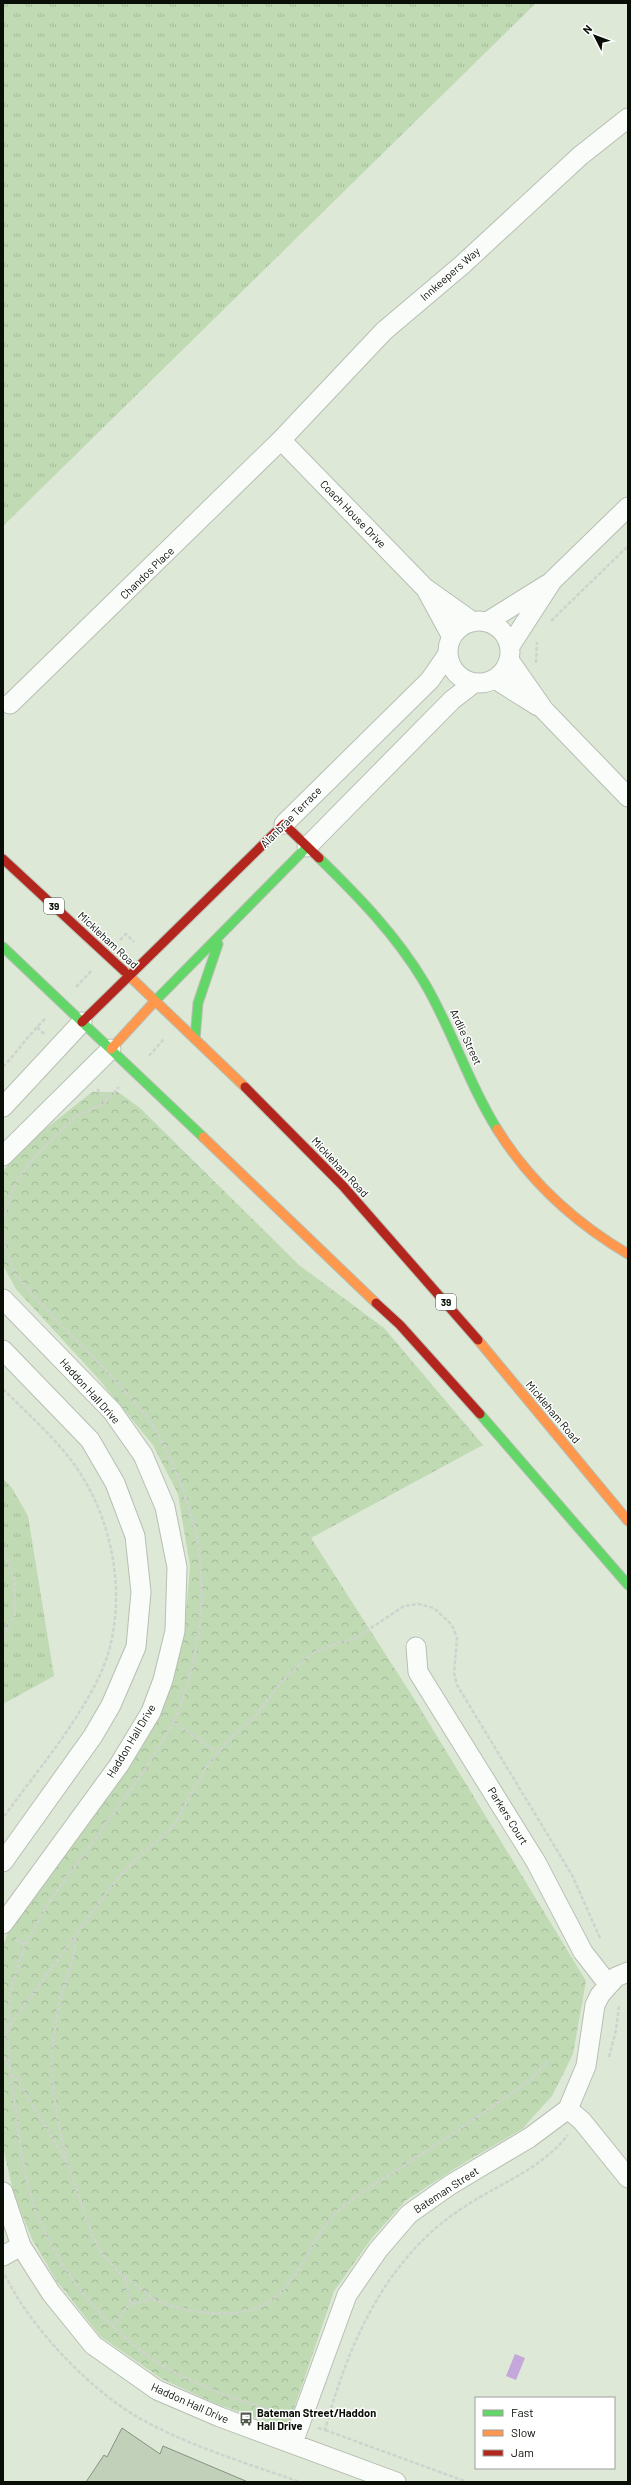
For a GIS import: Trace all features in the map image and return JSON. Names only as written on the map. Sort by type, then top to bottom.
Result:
[{"type":"main road","name":"Ardlie Street","points":[[284,824],[307,846],[381,925],[412,963],[435,1000],[492,1122],[526,1171],[547,1195],[574,1219],[604,1240],[628,1254]]},
{"type":"main road","name":"Alanbrae Terrace","points":[[82,1022],[284,824]]},
{"type":"main road","points":[[111,1050],[155,1001],[307,846]]},
{"type":"main road","name":"Mickleham Road","points":[[3,858],[253,1093],[344,1188],[439,1294],[628,1521]]},
{"type":"main road","points":[[195,1039],[195,1015],[209,963],[222,934]]},
{"type":"main road","points":[[3,947],[400,1325],[514,1452],[628,1585]]},
{"type":"street","name":"Innkeepers Way","points":[[281,440],[384,331],[462,265],[580,156],[628,118]]},
{"type":"street","name":"Coach House Drive","points":[[281,440],[425,588],[480,622]]},
{"type":"street","name":"Chandos Place","points":[[10,704],[281,440]]},
{"type":"street","points":[[474,683],[464,680],[456,673],[450,645],[457,630],[480,622],[552,581],[628,507]]},
{"type":"street","points":[[307,846],[452,700],[474,683],[495,679],[506,668],[510,653],[552,581]]},
{"type":"street","name":"Coach House Drive","points":[[425,588],[450,645]]},
{"type":"street","points":[[480,622],[502,630],[510,653],[544,710],[628,797]]},
{"type":"street","name":"Alanbrae Terrace","points":[[284,824],[430,680],[450,645]]},
{"type":"street","points":[[495,679],[544,710]]},
{"type":"street","points":[[3,1107],[82,1022]]},
{"type":"street","points":[[3,1156],[111,1050]]},
{"type":"street","name":"Haddon Hall Drive","points":[[3,1299],[112,1411],[143,1456],[165,1507],[176,1567],[175,1631],[163,1680],[152,1712],[119,1765],[8,1930]]},
{"type":"street","points":[[3,1350],[90,1440],[115,1483],[135,1536],[141,1592],[136,1648],[111,1705],[93,1736],[3,1862]]},
{"type":"street","name":"Parkers Court","points":[[416,1647],[418,1672],[536,1862],[583,1952],[608,1984]]},
{"type":"street","points":[[628,1972],[616,1977],[608,1984],[595,2005],[586,2066],[574,2114],[628,2178]]},
{"type":"street","name":"Bateman Street","points":[[293,2443],[347,2295],[378,2250],[409,2214],[450,2185],[529,2138],[574,2114]]},
{"type":"street","name":"Haddon Hall Drive","points":[[3,2192],[21,2246],[51,2293],[93,2344],[157,2390],[220,2417],[396,2482]]},
{"type":"street","points":[[3,2256],[21,2246]]},
{"type":"path","points":[[545,627],[628,546]]},
{"type":"path","points":[[535,665],[537,637]]},
{"type":"path","points":[[3,1067],[37,1026]]},
{"type":"path","points":[[3,1222],[7,1200],[18,1177],[75,1117],[85,1110],[96,1109],[107,1100]]},
{"type":"path","points":[[3,1389],[74,1464],[95,1500],[108,1534],[115,1571],[115,1608],[111,1640],[100,1674],[80,1712],[3,1818]]},
{"type":"path","points":[[3,1548],[15,1580],[15,1614],[3,1637]]},
{"type":"path","points":[[3,2035],[110,1888],[131,1864],[174,1825],[205,1769],[218,1753],[257,1714],[284,1679],[310,1655],[326,1647],[356,1638],[404,1606],[418,1604],[434,1608],[452,1625],[457,1638],[454,1672],[457,1685],[572,1875],[602,1943]]},
{"type":"path","points":[[218,1753],[174,1722],[142,1774],[49,1902],[25,1945],[14,1974],[7,2010],[6,2031],[24,2170],[33,2203],[47,2236],[66,2269],[90,2301],[113,2326],[152,2359],[183,2377],[219,2393],[467,2482]]},
{"type":"path","points":[[8,1930],[25,1945]]},
{"type":"path","points":[[75,1937],[75,1950],[59,2004],[53,2042],[51,2078],[54,2110],[68,2164],[92,2235],[103,2255],[121,2273],[154,2299],[184,2310],[204,2312],[251,2309],[265,2304],[290,2282],[302,2266],[322,2232],[349,2202],[529,2082],[548,2061]]},
{"type":"path","points":[[608,2060],[616,2030],[618,2007],[621,2001]]},
{"type":"path","points":[[3,2057],[10,2068]]},
{"type":"path","points":[[11,2074],[17,2079],[68,2164]]},
{"type":"path","points":[[325,2430],[362,2326],[377,2297],[401,2263],[429,2233],[462,2208],[543,2161],[560,2145],[574,2114]]},
{"type":"path","points":[[121,2273],[126,2280],[129,2304]]},
{"type":"path","points":[[3,2283],[8,2282]]},
{"type":"path","points":[[113,2326],[129,2304],[154,2299]]},
{"type":"green space","points":[[3,3],[536,3],[3,526]]},
{"type":"green space","points":[[92,1092],[118,1092],[140,1108],[299,1265],[384,1328],[483,1445],[311,1538],[418,1705],[586,1981],[573,2054],[552,2096],[522,2129],[462,2164],[405,2201],[372,2238],[334,2291],[287,2429],[217,2404],[162,2379],[100,2336],[56,2280],[32,2239],[14,2195],[3,2147],[3,1947],[11,1922],[167,1695],[184,1636],[190,1566],[178,1494],[153,1445],[96,1376],[16,1289],[3,1265],[3,1172],[15,1153]]},
{"type":"green space","points":[[3,1478],[12,1488],[28,1516],[54,1676],[3,1704]]},
{"type":"shaded area","points":[[515,2354],[525,2358],[516,2380],[506,2376]]},
{"type":"building","points":[[122,2428],[160,2454],[163,2446],[248,2482],[86,2482],[104,2455],[107,2457]]},
{"type":"traffic: fast","points":[[155,1001],[307,847]]},
{"type":"traffic: fast","points":[[319,858],[376,917],[413,965],[434,1000],[477,1093],[497,1129]]},
{"type":"traffic: fast","points":[[195,1039],[198,1003],[218,944]]},
{"type":"traffic: fast","points":[[3,947],[203,1137]]},
{"type":"traffic: fast","points":[[480,1414],[628,1585]]},
{"type":"traffic: slow","points":[[124,971],[245,1087]]},
{"type":"traffic: slow","points":[[111,1049],[155,1001]]},
{"type":"traffic: slow","points":[[497,1129],[524,1166],[555,1199],[589,1228],[628,1254]]},
{"type":"traffic: slow","points":[[203,1137],[376,1303]]},
{"type":"traffic: slow","points":[[478,1340],[628,1521]]},
{"type":"traffic: jam","points":[[129,976],[284,824],[319,858]]},
{"type":"traffic: jam","points":[[3,859],[124,971]]},
{"type":"traffic: jam","points":[[82,1022],[129,976]]},
{"type":"traffic: jam","points":[[245,1087],[343,1186],[478,1340]]},
{"type":"traffic: jam","points":[[376,1303],[400,1325],[480,1414]]},
{"type":"place","name":"Bateman Street/Haddon Hall Drive","points":[[246,2419]]}]
